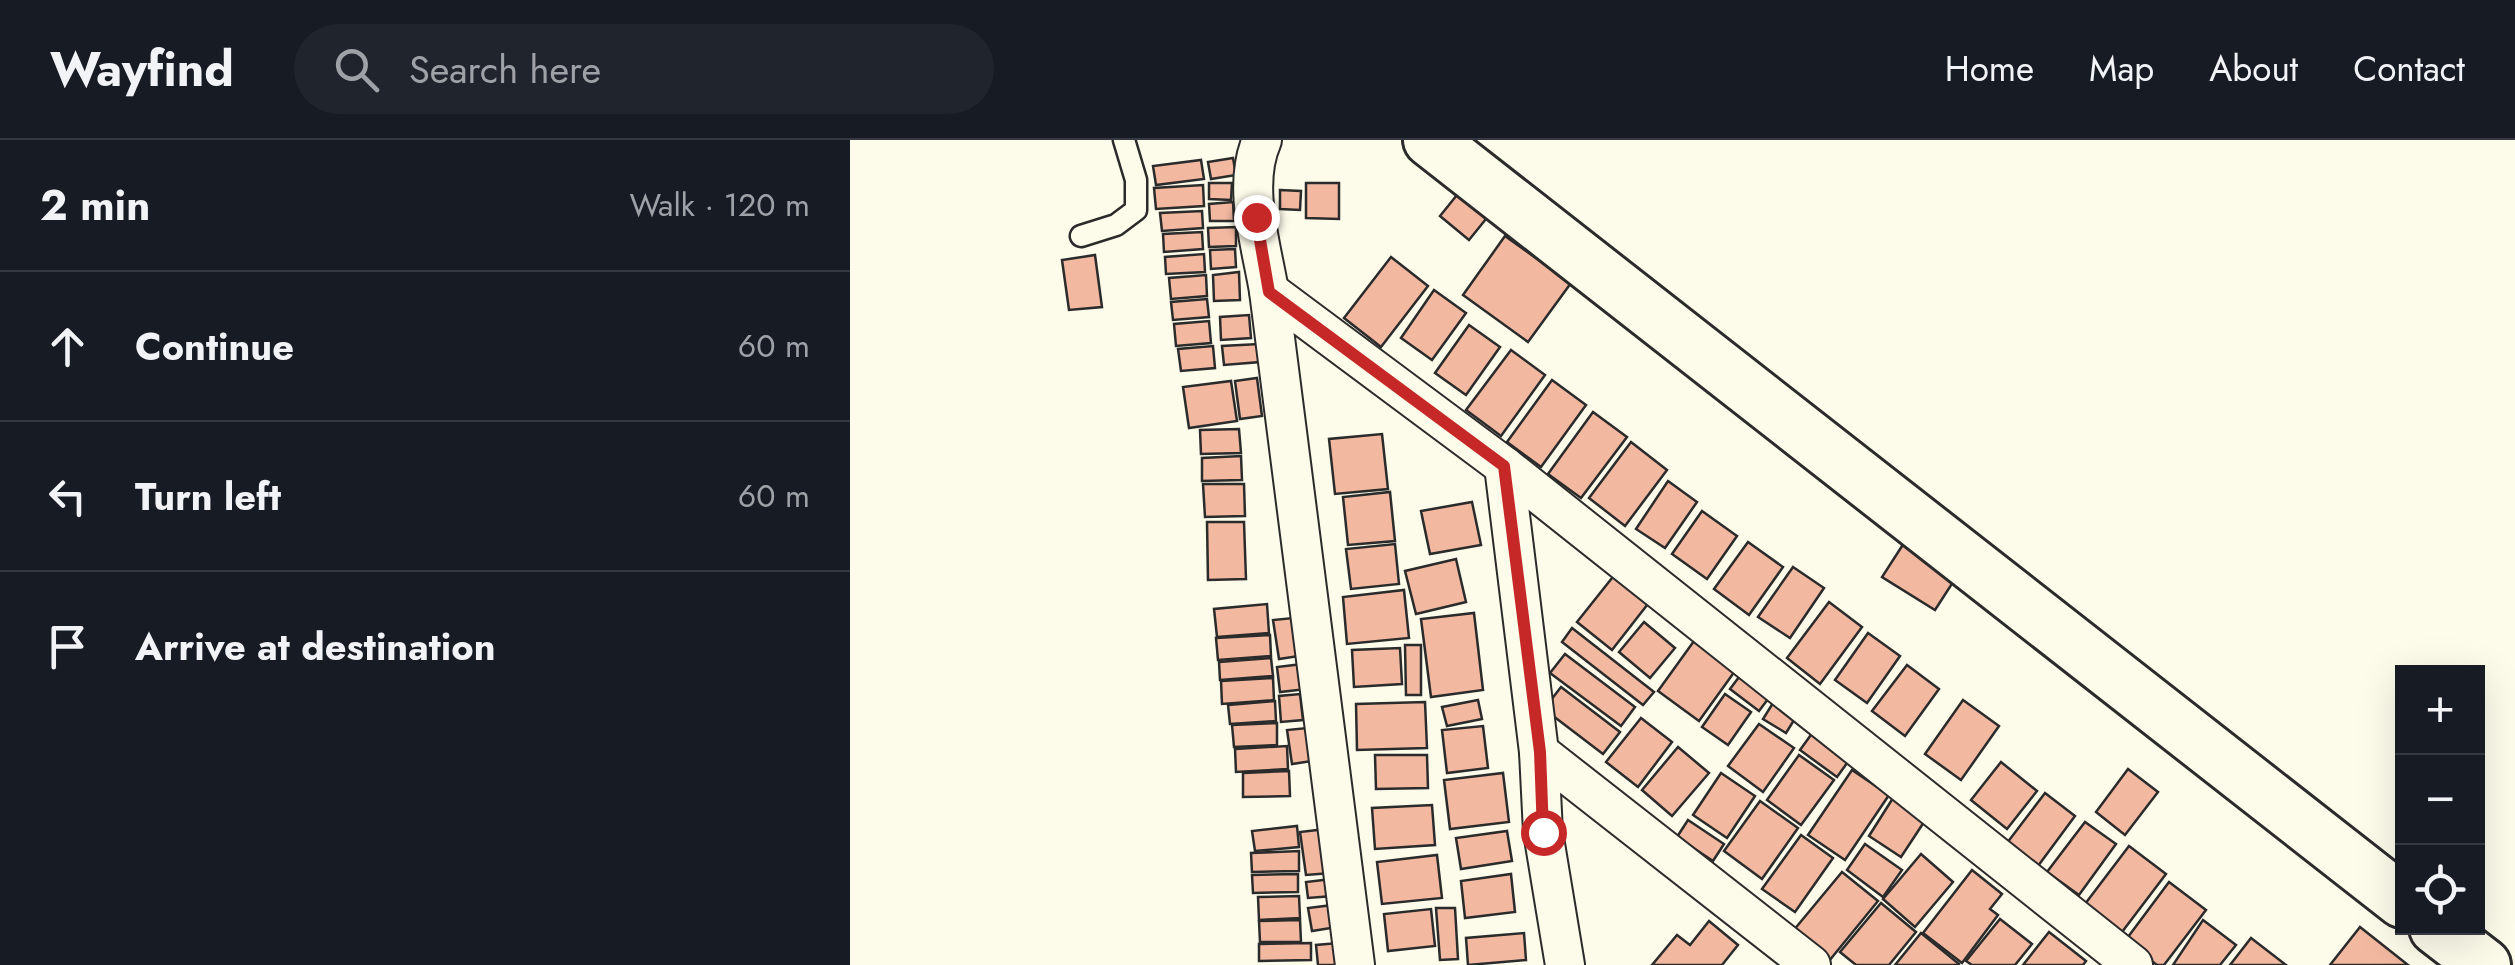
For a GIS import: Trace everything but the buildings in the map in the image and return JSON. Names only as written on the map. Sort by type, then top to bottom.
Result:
[{"type":"street","points":[[1262,140],[1254,159],[1256,217],[1356,965]]},
{"type":"street","points":[[1430,140],[2395,896]]},
{"type":"street","points":[[1269,292],[1504,466],[2133,965]]},
{"type":"street","points":[[1504,466],[1540,752],[1543,832],[1565,965]]},
{"type":"street","points":[[1540,752],[1811,965]]},
{"type":"street","points":[[2445,935],[2484,965]]},
{"type":"lane","points":[[1081,236],[1116,226],[1136,210],[1136,180],[1124,140]]},
{"type":"route","points":[[1256,217],[1269,292],[1504,466],[1540,752],[1543,832]]}]
